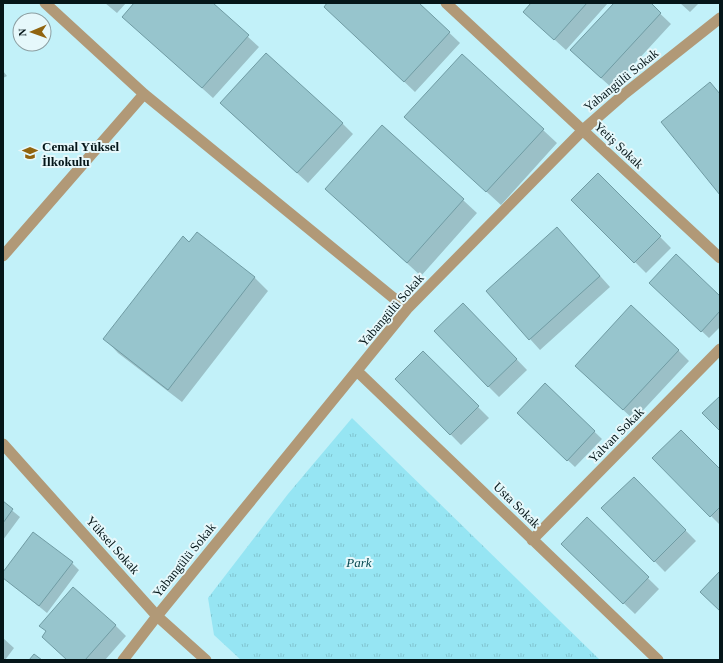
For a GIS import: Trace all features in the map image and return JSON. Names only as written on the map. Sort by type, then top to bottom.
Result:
[{"type":"street","points":[[45,3],[144,94],[407,309]]},
{"type":"street","name":"Yetiş Sokak","points":[[446,3],[720,258]]},
{"type":"street","name":"Yabangülü Sokak","points":[[123,660],[157,616],[407,309],[583,130],[623,95],[720,18]]},
{"type":"street","points":[[3,256],[144,94]]},
{"type":"street","name":"Yalvan Sokak","points":[[532,540],[720,349]]},
{"type":"street","name":"Usta Sokak","points":[[357,371],[658,660]]},
{"type":"street","name":"Yüksel Sokak","points":[[3,444],[157,616],[206,660]]},
{"type":"green space","name":"Park","points":[[352,418],[600,660],[241,660],[214,635],[208,598],[288,494]]},
{"type":"building","points":[[134,3],[213,3],[249,35],[202,88],[122,17]]},
{"type":"building","points":[[327,3],[419,3],[450,32],[404,82],[324,7]]},
{"type":"building","points":[[531,3],[587,3],[554,40],[523,12]]},
{"type":"building","points":[[614,3],[651,3],[661,13],[601,78],[570,50]]},
{"type":"building","points":[[266,53],[343,123],[297,173],[220,103]]},
{"type":"building","points":[[462,54],[544,129],[486,192],[404,117]]},
{"type":"building","points":[[710,82],[720,94],[720,195],[661,122]]},
{"type":"building","points":[[382,125],[464,199],[407,263],[325,189]]},
{"type":"building","points":[[598,173],[661,236],[634,263],[571,200]]},
{"type":"building","points":[[557,227],[600,276],[529,340],[486,291]]},
{"type":"building","points":[[197,232],[255,277],[168,390],[103,339],[183,236],[189,242]]},
{"type":"building","points":[[676,254],[720,296],[720,311],[701,332],[649,283]]},
{"type":"building","points":[[463,303],[517,359],[488,387],[434,331]]},
{"type":"building","points":[[631,305],[679,350],[623,410],[575,366]]},
{"type":"building","points":[[423,351],[479,406],[450,435],[395,379]]},
{"type":"building","points":[[545,383],[595,431],[567,461],[517,413]]},
{"type":"building","points":[[720,396],[720,431],[702,413]]},
{"type":"building","points":[[681,430],[720,469],[720,507],[710,517],[652,458]]},
{"type":"building","points":[[634,477],[686,530],[654,562],[601,508]]},
{"type":"building","points":[[3,501],[13,509],[3,523]]},
{"type":"building","points":[[587,517],[649,577],[623,604],[561,544]]},
{"type":"building","points":[[33,532],[73,562],[39,606],[3,578],[3,572]]},
{"type":"building","points":[[720,571],[720,611],[700,592]]},
{"type":"building","points":[[73,587],[116,625],[85,660],[67,660],[42,637],[46,631],[39,626]]},
{"type":"building","points":[[34,654],[42,660],[29,660]]},
{"type":"place","name":"Cemal Yüksel İlkokulu","points":[[30,153]]}]
